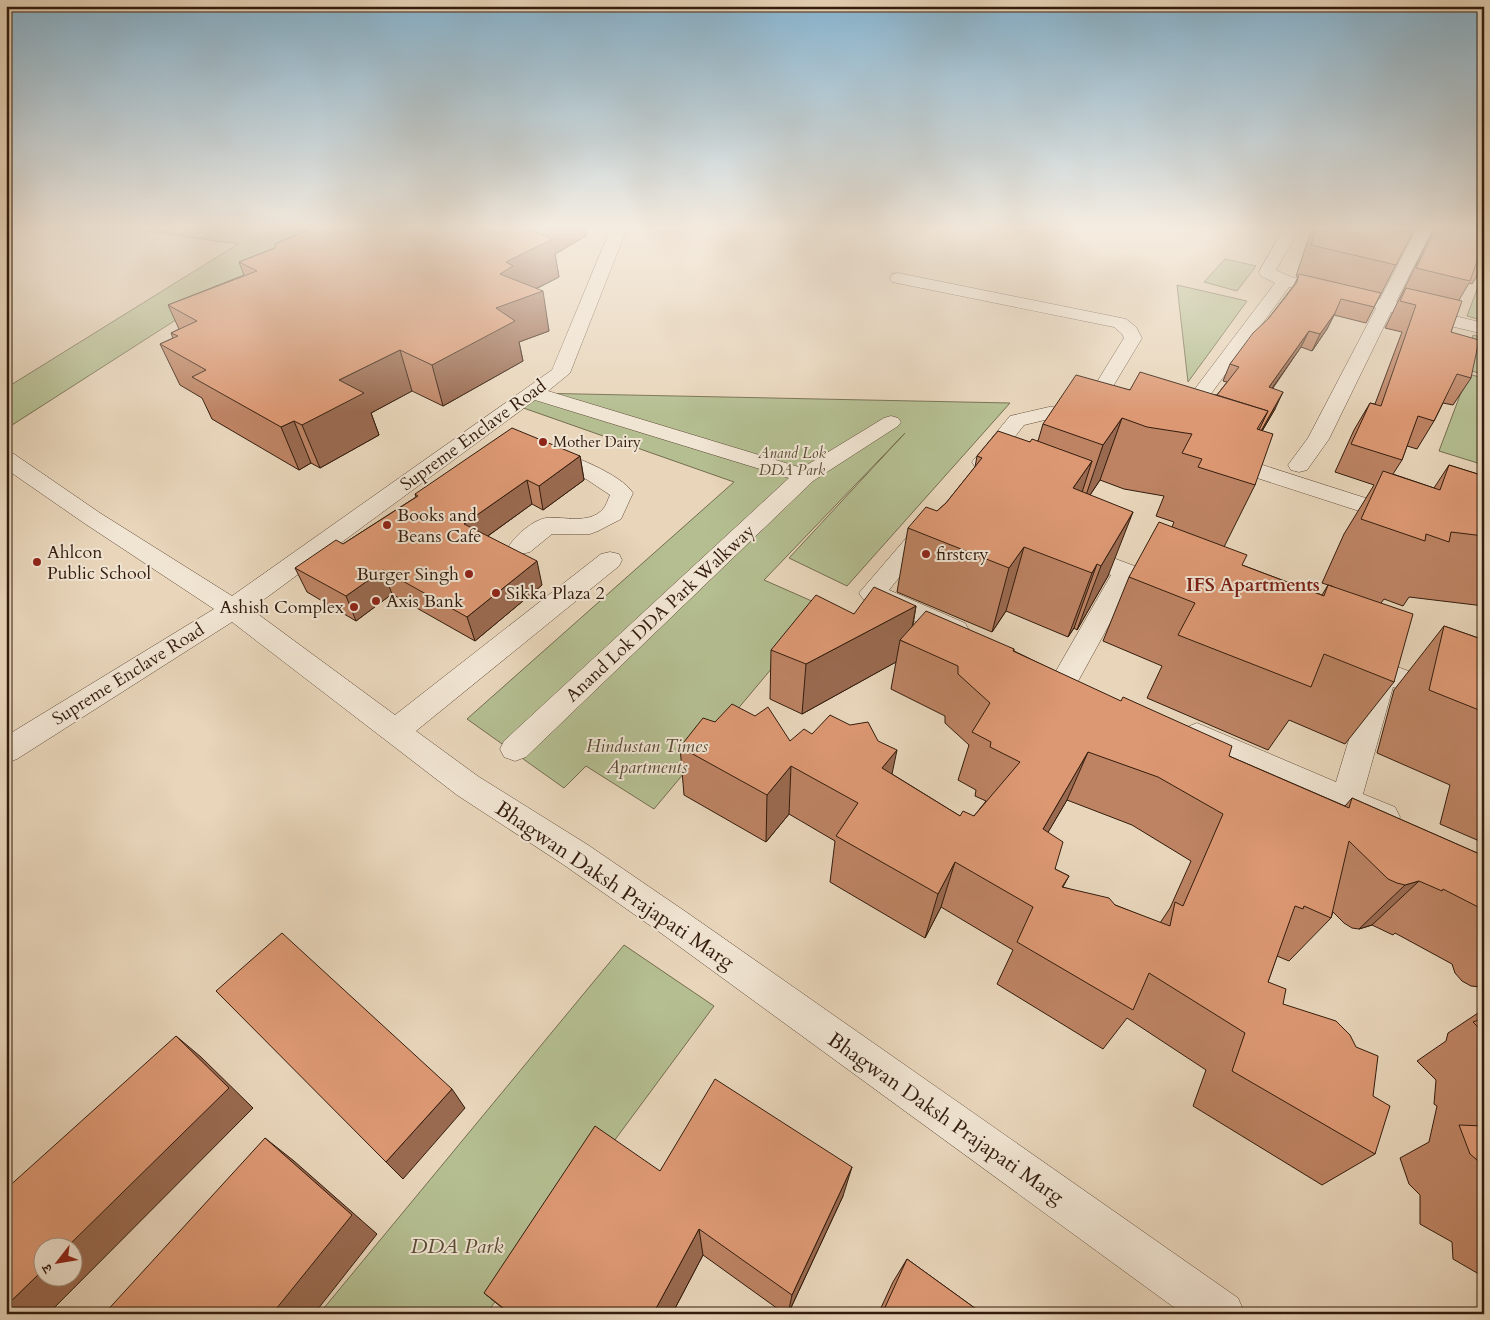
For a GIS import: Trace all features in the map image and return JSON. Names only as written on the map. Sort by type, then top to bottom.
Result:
[{"type":"street","name":"Supreme Enclave Road","points":[[6,750],[233,609],[560,373],[594,290]]},
{"type":"street","points":[[955,290],[1120,323],[1130,331],[1133,338],[1096,417],[1049,413],[1017,420],[971,475],[989,482]]},
{"type":"street","points":[[1198,398],[1279,290]]},
{"type":"street","points":[[1322,290],[1484,329]]},
{"type":"street","points":[[1299,466],[1318,439],[1396,290]]},
{"type":"street","points":[[532,393],[805,476]]},
{"type":"street","name":"Anand Lok DDA Park Walkway","points":[[515,750],[805,476],[892,422]]},
{"type":"street","points":[[484,428],[507,437]]},
{"type":"street","points":[[521,546],[546,526],[590,526],[613,514],[622,492],[594,474],[532,448]]},
{"type":"street","points":[[1210,454],[1418,522]]},
{"type":"street","name":"Bhagwan Daksh Prajapati Marg","points":[[6,459],[92,518],[233,609],[468,786],[576,855],[677,925],[1222,1314]]},
{"type":"street","points":[[940,512],[872,593],[978,639]]},
{"type":"street","points":[[1092,530],[1077,552],[1190,597]]},
{"type":"street","points":[[394,732],[610,560]]},
{"type":"street","points":[[1066,678],[1126,571]]},
{"type":"street","points":[[1337,654],[1457,702]]},
{"type":"street","points":[[1039,666],[1093,690]]},
{"type":"street","points":[[1346,800],[1383,673]]},
{"type":"street","points":[[1174,725],[1406,827]]},
{"type":"green space","points":[[165,290],[223,290],[9,427],[6,424],[6,388]]},
{"type":"green space","points":[[1178,290],[1197,290],[1247,301],[1188,382]]},
{"type":"green space","points":[[1477,290],[1484,290],[1484,321],[1467,316]]},
{"type":"green space","points":[[1473,335],[1484,338],[1484,375],[1466,369]]},
{"type":"green space","points":[[1468,374],[1484,378],[1484,465],[1439,451]]},
{"type":"green space","name":"Anand Lok DDA Park","points":[[532,393],[1010,403],[847,586],[789,558],[905,433],[764,580],[864,624],[793,643],[654,809],[586,766],[564,788],[467,719],[734,482],[515,405]]},
{"type":"green space","name":"DDA Park","points":[[624,945],[714,1006],[486,1314],[319,1314]]},
{"type":"building","points":[[208,290],[543,291],[496,308],[515,321],[432,365],[400,350],[339,380],[364,393],[302,425],[294,421],[281,427],[192,377],[206,370],[160,344],[178,336],[171,333],[197,321],[168,305]]},
{"type":"building","points":[[1291,290],[1366,290],[1381,293],[1374,307],[1341,299],[1335,313],[1320,334],[1309,331],[1269,387],[1283,392],[1261,431],[1259,430],[1268,411],[1217,395],[1239,367],[1230,364],[1253,333],[1268,319]]},
{"type":"building","points":[[1405,290],[1413,290],[1462,301],[1451,332],[1479,340],[1471,378],[1457,374],[1434,421],[1418,416],[1402,460],[1351,444],[1370,403],[1381,406],[1416,305],[1400,301]]},
{"type":"building","points":[[1140,372],[1268,411],[1257,429],[1273,434],[1255,485],[1198,467],[1202,459],[1182,453],[1192,434],[1147,427],[1122,418],[1103,445],[1043,424],[1076,375],[1130,390]]},
{"type":"building","points":[[512,428],[580,456],[539,486],[527,480],[464,524],[537,561],[467,617],[383,570],[346,596],[295,568],[336,540],[343,544],[418,496],[415,494]]},
{"type":"building","points":[[998,431],[1030,442],[1032,439],[1092,461],[1073,488],[1133,512],[1101,566],[1097,564],[1092,573],[1024,547],[1009,568],[908,528],[926,507],[937,511],[946,503],[982,458],[977,456]]},
{"type":"building","points":[[1449,465],[1484,476],[1484,536],[1451,532],[1449,542],[1426,534],[1425,541],[1361,519],[1383,471],[1440,490]]},
{"type":"building","points":[[1159,522],[1247,555],[1242,565],[1324,596],[1328,585],[1413,614],[1394,682],[1324,654],[1311,687],[1178,635],[1195,603],[1129,577]]},
{"type":"building","points":[[874,587],[916,606],[806,664],[771,650],[816,595],[854,614]]},
{"type":"building","points":[[926,611],[1014,649],[1013,651],[1121,701],[1123,697],[1232,746],[1229,756],[1349,808],[1352,798],[1484,856],[1484,910],[1443,889],[1442,891],[1419,881],[1405,885],[1388,879],[1349,841],[1331,918],[1304,906],[1303,909],[1295,906],[1268,982],[1286,989],[1283,1004],[1336,1021],[1350,1035],[1356,1047],[1378,1056],[1373,1096],[1390,1106],[1375,1154],[1232,1071],[1245,1033],[1149,973],[1133,1010],[1017,942],[1033,907],[955,862],[938,894],[836,836],[858,803],[791,766],[767,795],[680,747],[703,718],[715,722],[732,704],[755,716],[768,707],[790,741],[804,729],[812,734],[830,715],[850,725],[868,722],[878,741],[897,750],[882,768],[960,816],[963,811],[974,816],[1020,762],[990,747],[991,742],[972,732],[990,703],[958,674],[958,666],[900,640]],"holes":[[[1088,752],[1158,777],[1223,814],[1183,906],[1175,902],[1170,926],[1115,905],[1109,898],[1062,887],[1069,876],[1055,869],[1063,842],[1043,829]]]},
{"type":"building","points":[[1444,626],[1484,640],[1484,712],[1429,690]]},
{"type":"building","points":[[282,933],[452,1089],[386,1162],[216,991]]},
{"type":"building","points":[[1484,1018],[1484,1033],[1473,1022]]},
{"type":"building","points":[[176,1036],[229,1088],[76,1238],[32,1238],[32,1281],[6,1306],[6,1189]]},
{"type":"building","points":[[715,1079],[852,1167],[792,1295],[699,1229],[653,1314],[505,1314],[507,1311],[484,1293],[595,1126],[660,1171]]},
{"type":"building","points":[[1459,1125],[1484,1126],[1484,1189],[1483,1165],[1470,1154]]},
{"type":"building","points":[[265,1138],[352,1215],[272,1314],[104,1314]]},
{"type":"building","points":[[907,1259],[983,1314],[882,1314]]},
{"type":"place","name":"Mother Dairy","points":[[543,442]]},
{"type":"place","name":"Books and Beans Cafe","points":[[387,525]]},
{"type":"place","name":"firstcry","points":[[926,554]]},
{"type":"place","name":"Ahlcon Public School","points":[[37,562]]},
{"type":"place","name":"Burger Singh","points":[[469,574]]},
{"type":"place","name":"Sikka Plaza 2","points":[[496,593]]},
{"type":"place","name":"Axis Bank","points":[[376,601]]},
{"type":"place","name":"Ashish Complex","points":[[354,607]]},
{"type":"district","name":"IFS Apartments","points":[[1253,584]]},
{"type":"park label","name":"Hindustan Times Apartments","points":[[647,756]]}]
